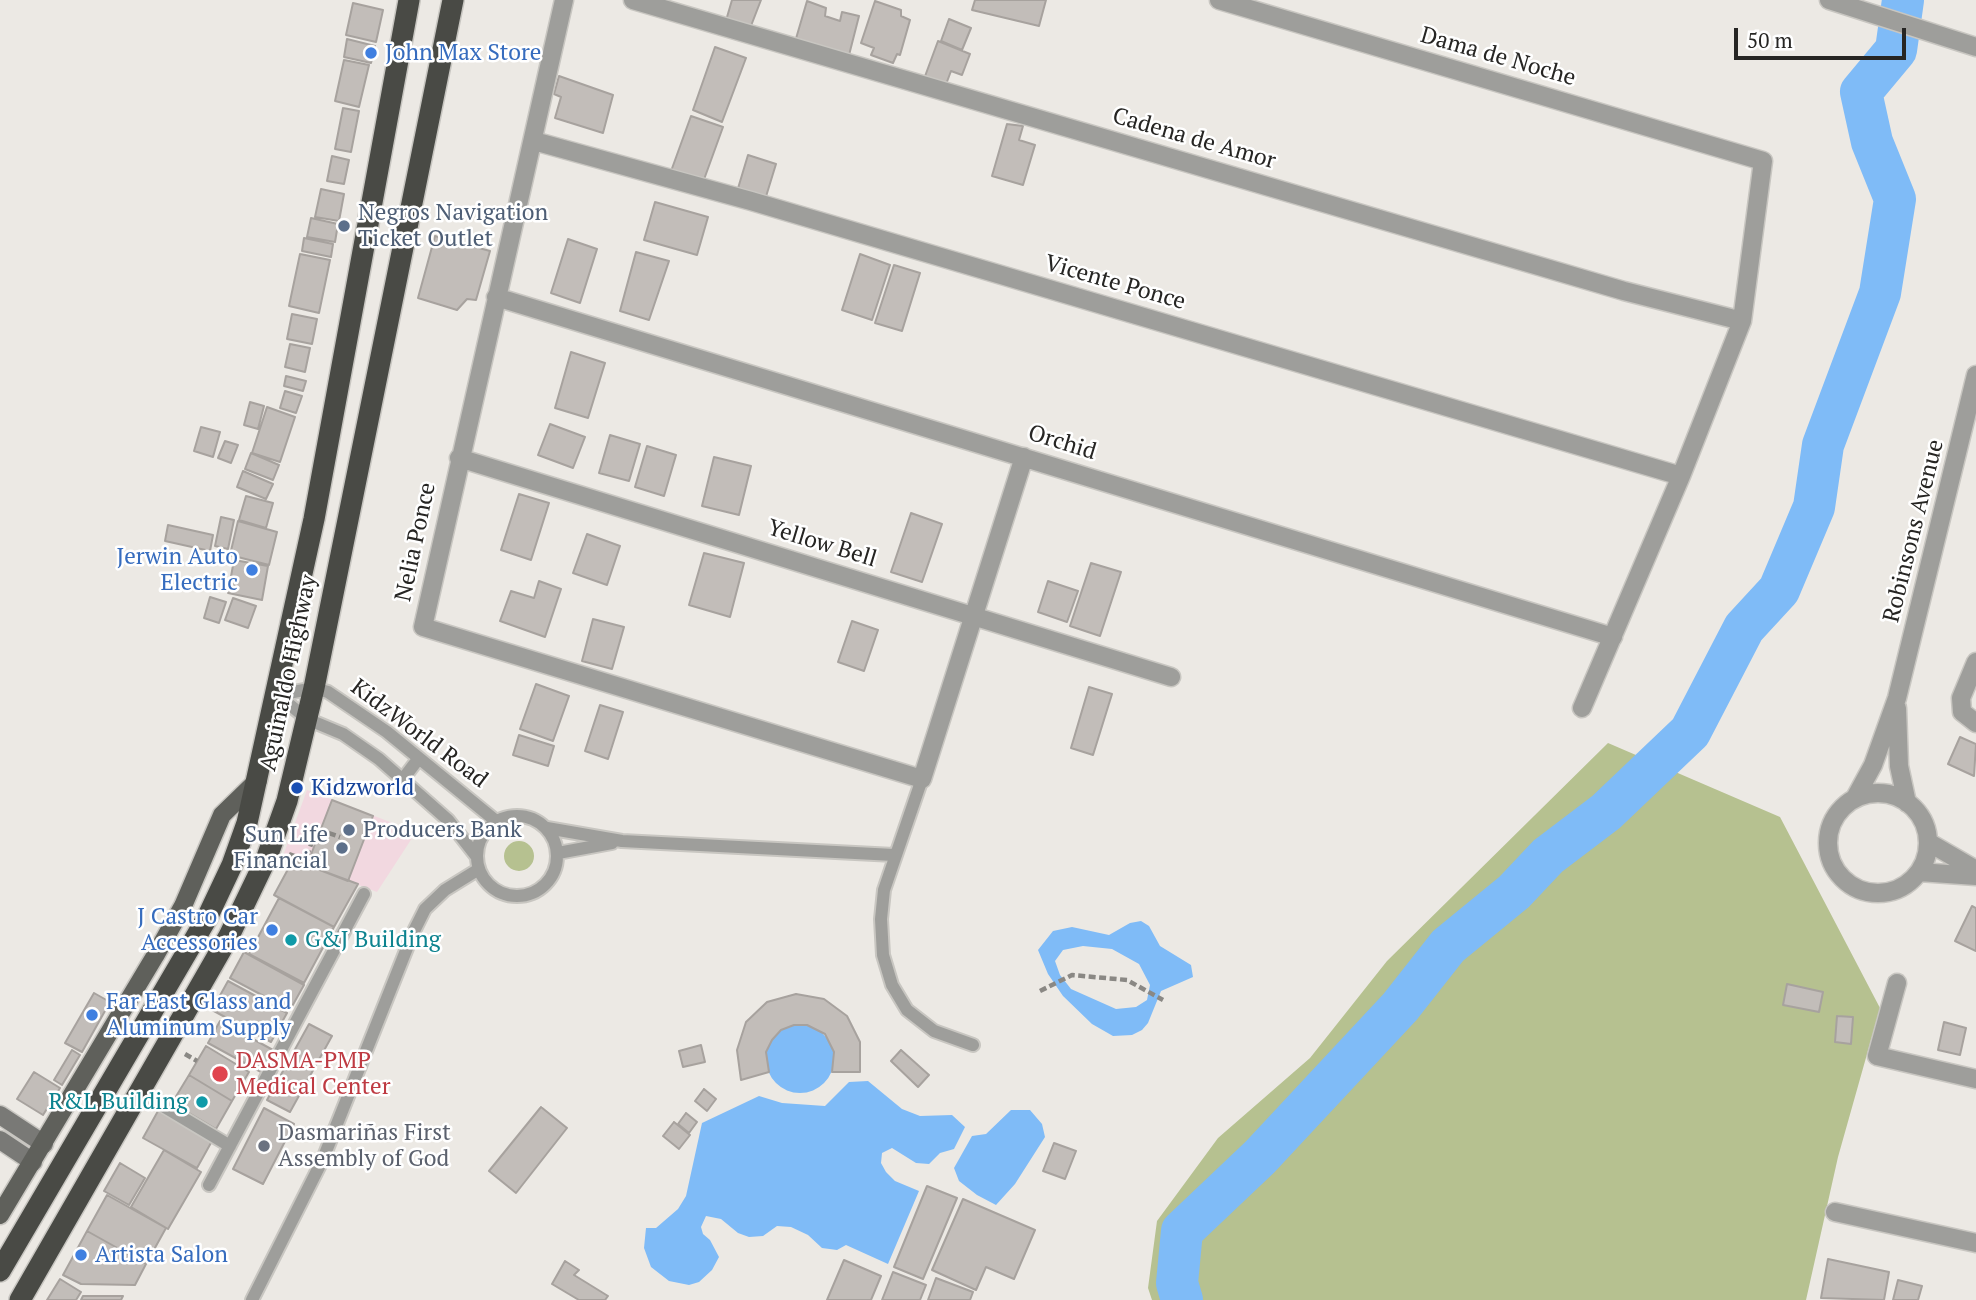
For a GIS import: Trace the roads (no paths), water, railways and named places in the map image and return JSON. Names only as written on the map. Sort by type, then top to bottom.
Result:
[{"type":"highway","name":"Aguinaldo Highway","points":[[0,1271],[207,918],[240,844],[278,695],[314,519],[409,0]]},
{"type":"highway","name":"Aguinaldo Highway","points":[[20,1300],[196,994],[257,880],[287,801],[314,688],[453,0]]},
{"type":"main road","name":"Aguinaldo Highway","points":[[0,1215],[172,927],[222,815],[258,780]]},
{"type":"street","name":"Nelia Ponce","points":[[564,0],[423,627],[922,779]]},
{"type":"street","name":"Cadena de Amor","points":[[633,0],[1624,291],[1742,321]]},
{"type":"street","name":"Dama de Noche","points":[[1219,0],[1763,160],[1742,321]]},
{"type":"street","points":[[1829,0],[1976,47]]},
{"type":"street","name":"Vicente Ponce","points":[[534,141],[751,201],[1681,476]]},
{"type":"street","name":"Orchid","points":[[496,297],[1613,637]]},
{"type":"street","points":[[1582,708],[1681,476],[1742,321]]},
{"type":"street","name":"Robinsons Avenue","points":[[1855,798],[1873,765],[1897,698],[1976,375]]},
{"type":"street","points":[[922,779],[1024,457]]},
{"type":"street","name":"Yellow Bell","points":[[459,458],[1171,677]]},
{"type":"street","points":[[1969,718],[1961,698],[1976,662]]},
{"type":"street","name":"Robinsons Avenue","points":[[1897,698],[1899,766],[1907,803]]},
{"type":"street","points":[[1881,793],[1907,803],[1925,827],[1928,842],[1926,857],[1919,872],[1908,884],[1893,891],[1876,893],[1860,890],[1846,882],[1828,854],[1828,838],[1837,815],[1855,798],[1881,793]]},
{"type":"street","points":[[1928,842],[1976,870]]},
{"type":"street","points":[[1919,872],[1976,876]]},
{"type":"street","points":[[1897,982],[1877,1056],[1976,1079]]},
{"type":"street","points":[[0,1115],[44,1144]]},
{"type":"street","points":[[0,1140],[33,1162]]},
{"type":"street","points":[[1835,1212],[1976,1243]]},
{"type":"lane","name":"KidzWorld Road","points":[[278,695],[314,688],[356,708],[496,821]]},
{"type":"lane","name":"KidzWorld Road","points":[[278,695],[307,719],[343,734],[403,779],[448,820],[478,863]]},
{"type":"lane","points":[[403,779],[419,758]]},
{"type":"lane","points":[[922,779],[884,890],[881,919],[883,955],[892,985],[907,1010],[934,1031],[973,1045]]},
{"type":"lane","points":[[547,828],[558,853],[551,878],[532,894],[519,896],[495,889],[478,863],[482,836],[496,821],[523,816],[547,828],[622,841],[894,855]]},
{"type":"lane","points":[[558,853],[622,841]]},
{"type":"lane","points":[[252,1300],[323,1158],[425,909],[478,863]]},
{"type":"lane","points":[[209,1185],[364,894]]},
{"type":"lane","points":[[138,1091],[230,1146]]},
{"type":"water","points":[[1141,921],[1149,926],[1160,946],[1191,965],[1193,977],[1161,991],[1148,1023],[1142,1030],[1132,1035],[1113,1036],[1092,1024],[1063,996],[1048,974],[1038,950],[1053,931],[1072,927],[1109,935],[1130,923]],"holes":[[[1083,946],[1112,949],[1139,964],[1150,985],[1147,1000],[1136,1007],[1116,1009],[1071,989],[1060,975],[1055,961],[1063,950]]]},
{"type":"water","points":[[793,1025],[807,1025],[819,1030],[829,1040],[834,1059],[829,1078],[819,1088],[807,1093],[793,1093],[781,1088],[771,1078],[766,1066],[766,1052],[771,1040],[781,1030]]},
{"type":"water","points":[[868,1081],[902,1109],[920,1116],[952,1115],[965,1127],[954,1149],[940,1153],[929,1164],[916,1163],[892,1148],[882,1153],[881,1163],[886,1172],[895,1181],[919,1191],[888,1264],[846,1245],[837,1250],[822,1248],[808,1235],[791,1227],[777,1226],[763,1236],[749,1237],[738,1233],[721,1219],[706,1216],[701,1227],[703,1234],[710,1240],[719,1257],[712,1270],[699,1282],[689,1285],[669,1281],[651,1267],[644,1248],[646,1228],[656,1228],[678,1209],[686,1196],[702,1123],[759,1096],[782,1103],[825,1106],[849,1082]]},
{"type":"water","points":[[1011,1110],[1030,1110],[1042,1124],[1045,1137],[1015,1184],[996,1205],[959,1181],[954,1168],[972,1136],[986,1134]]},
{"type":"waterway","points":[[1182,1300],[1177,1283],[1182,1231],[1260,1157],[1400,1007],[1448,946],[1514,892],[1548,856],[1606,812],[1690,732],[1744,628],[1779,590],[1814,507],[1823,445],[1880,293],[1895,199],[1872,142],[1861,92],[1896,50],[1903,0]]},
{"type":"place","name":"John Max Store","points":[[371,53]]},
{"type":"place","name":"Negros Navigation Ticket Outlet","points":[[344,226]]},
{"type":"place","name":"Jerwin Auto Electric","points":[[252,570]]},
{"type":"place","name":"Kidzworld","points":[[297,788]]},
{"type":"place","name":"Producers Bank","points":[[349,830]]},
{"type":"place","name":"Sun Life Financial","points":[[342,848]]},
{"type":"place","name":"J Castro Car Accessories","points":[[272,930]]},
{"type":"place","name":"G&J Building","points":[[291,940]]},
{"type":"place","name":"Far East Glass and Aluminum Supply","points":[[92,1015]]},
{"type":"place","name":"DASMA-PMP Medical Center","points":[[220,1074]]},
{"type":"place","name":"R&L Building","points":[[202,1102]]},
{"type":"place","name":"Dasmariñas First Assembly of God","points":[[264,1146]]},
{"type":"place","name":"Artista Salon","points":[[81,1255]]}]
